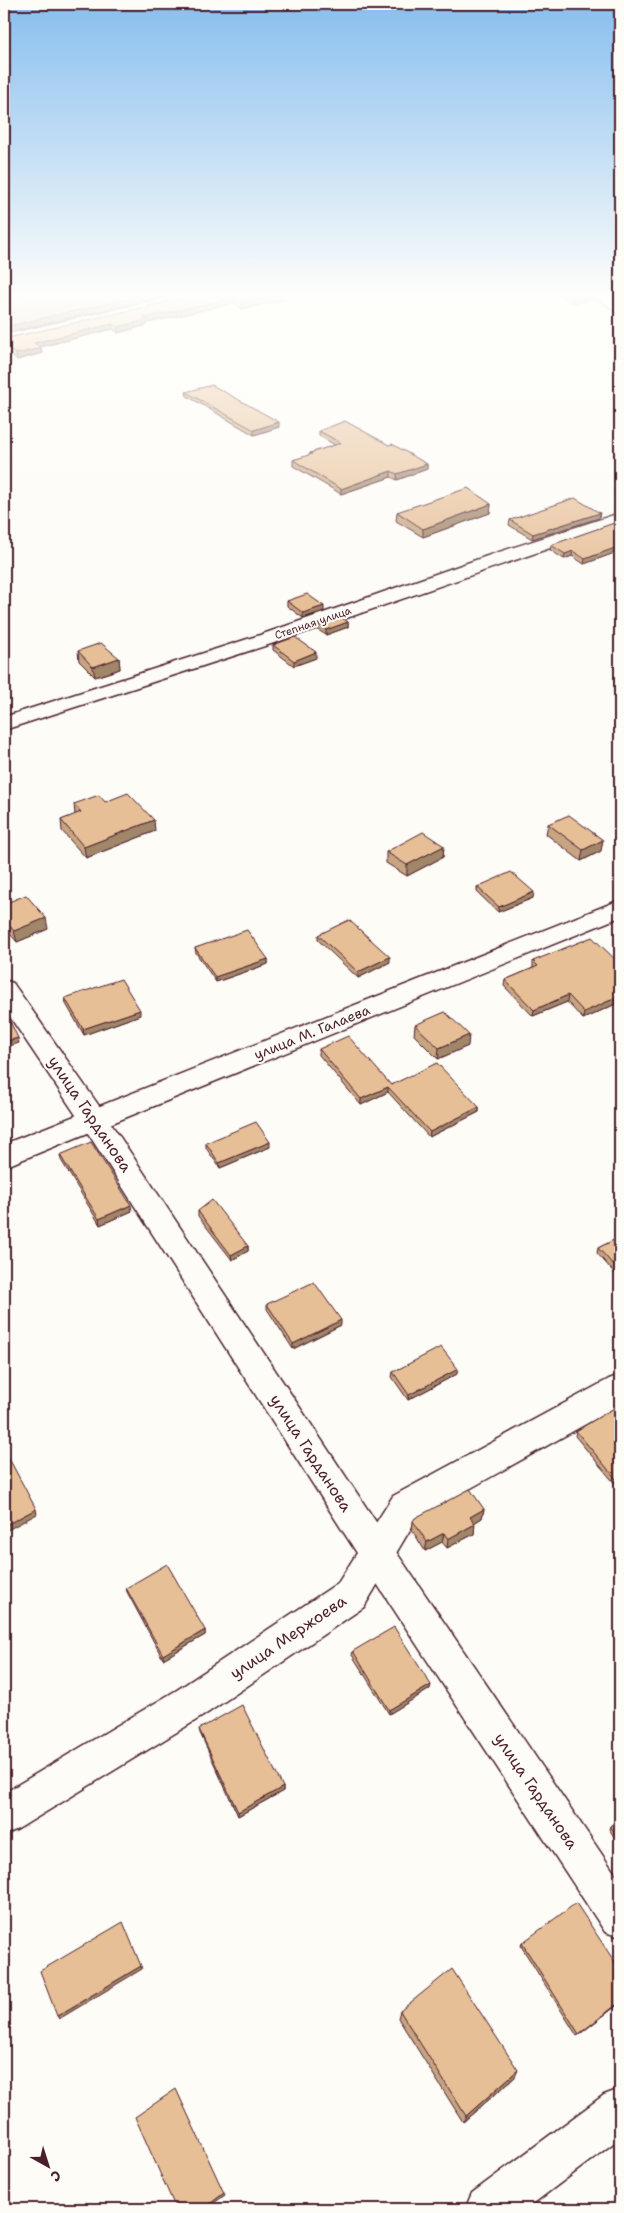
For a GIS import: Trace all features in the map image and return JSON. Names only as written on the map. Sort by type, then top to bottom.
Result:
[{"type":"street","name":"Степная улица","points":[[4,724],[267,639],[620,518]]},
{"type":"street","name":"улица М. Галаева","points":[[4,1156],[620,908]]},
{"type":"street","name":"улица Гарданова","points":[[4,989],[94,1120],[376,1552],[620,1917]]},
{"type":"street","name":"улица Мержоева","points":[[4,1815],[190,1703],[351,1595],[405,1507],[620,1389]]},
{"type":"street","points":[[488,2209],[620,2111]]},
{"type":"building","points":[[192,395],[231,395],[279,422],[254,430]]},
{"type":"building","points":[[345,421],[427,464],[397,474],[391,471],[341,489],[293,460],[341,443],[319,431]]},
{"type":"building","points":[[468,488],[491,504],[423,529],[397,512]]},
{"type":"building","points":[[575,498],[600,513],[533,534],[510,520]]},
{"type":"building","points":[[620,521],[620,546],[585,559],[573,551],[565,554],[551,545]]},
{"type":"building","points":[[307,594],[324,606],[303,613],[287,601]]},
{"type":"building","points":[[341,617],[348,622],[326,630],[318,624]]},
{"type":"building","points":[[295,637],[316,652],[294,661],[273,645]]},
{"type":"building","points":[[101,643],[119,658],[93,667],[78,651]]},
{"type":"building","points":[[128,793],[154,820],[84,847],[61,820],[81,812],[74,804],[99,795],[105,802]]},
{"type":"building","points":[[569,815],[603,840],[583,850],[548,824]]},
{"type":"building","points":[[423,832],[444,846],[407,865],[386,852]]},
{"type":"building","points":[[511,872],[534,892],[499,907],[477,887]]},
{"type":"building","points":[[26,895],[46,918],[14,931],[4,919],[4,904]]},
{"type":"building","points":[[349,920],[390,957],[358,972],[318,935]]},
{"type":"building","points":[[247,930],[268,959],[215,977],[195,948]]},
{"type":"building","points":[[592,937],[620,964],[620,996],[584,1012],[568,995],[534,1010],[505,980],[538,966],[533,961]]},
{"type":"building","points":[[121,979],[140,1010],[83,1029],[65,998]]},
{"type":"building","points":[[4,1011],[18,1038],[4,1042]]},
{"type":"building","points":[[445,1012],[469,1035],[439,1048],[415,1025]]},
{"type":"building","points":[[348,1036],[391,1085],[437,1063],[479,1107],[430,1132],[388,1087],[361,1099],[319,1049]]},
{"type":"building","points":[[256,1122],[270,1142],[219,1163],[206,1143]]},
{"type":"building","points":[[91,1142],[131,1205],[99,1219],[60,1155]]},
{"type":"building","points":[[212,1200],[248,1246],[231,1255],[198,1211]]},
{"type":"building","points":[[620,1237],[620,1270],[619,1271],[598,1248]]},
{"type":"building","points":[[314,1282],[341,1320],[293,1344],[267,1304]]},
{"type":"building","points":[[441,1347],[458,1369],[409,1395],[393,1372]]},
{"type":"building","points":[[619,1405],[620,1479],[617,1480],[576,1431]]},
{"type":"building","points":[[4,1451],[36,1509],[4,1526]]},
{"type":"building","points":[[470,1489],[484,1509],[470,1517],[475,1524],[448,1539],[444,1533],[427,1542],[413,1521],[415,1518]]},
{"type":"building","points":[[167,1564],[205,1630],[163,1655],[126,1588]]},
{"type":"building","points":[[394,1627],[431,1685],[389,1710],[353,1651]]},
{"type":"building","points":[[242,1705],[283,1787],[238,1812],[199,1729]]},
{"type":"building","points":[[620,1818],[620,1839],[610,1826]]},
{"type":"building","points":[[576,1903],[620,1970],[620,2002],[579,2034],[522,1943]]},
{"type":"building","points":[[123,1922],[141,1966],[57,2016],[40,1971]]},
{"type":"building","points":[[452,1969],[518,2070],[466,2116],[400,2011]]},
{"type":"building","points":[[176,2089],[224,2193],[203,2209],[176,2209],[135,2117]]}]
